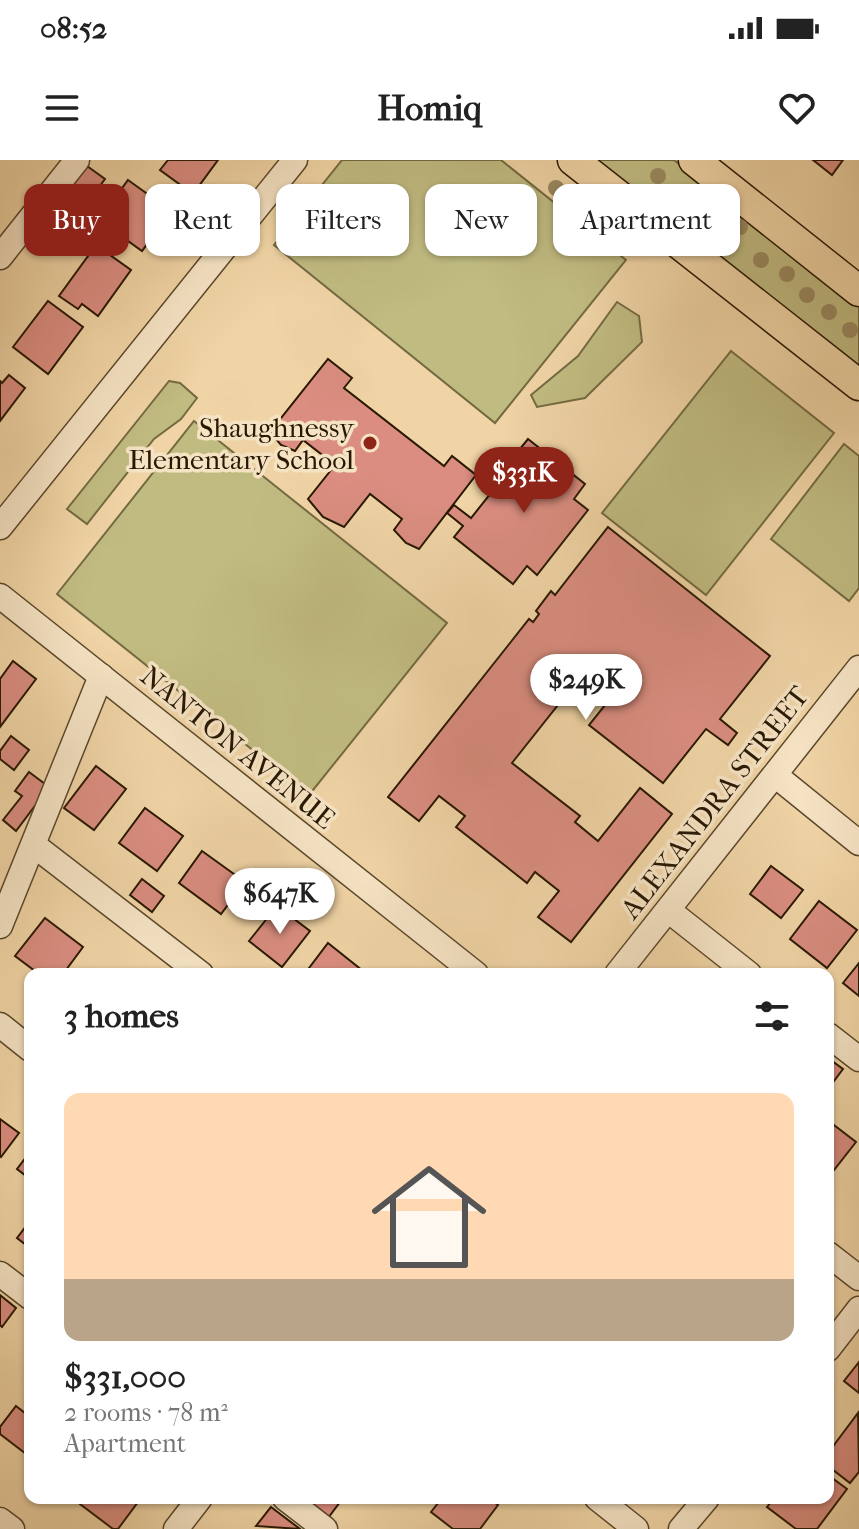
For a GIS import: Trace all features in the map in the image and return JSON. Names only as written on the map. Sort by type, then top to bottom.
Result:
[{"type":"main road","points":[[573,160],[859,385]]},
{"type":"main road","points":[[694,160],[859,291]]},
{"type":"street","points":[[0,257],[77,160]]},
{"type":"street","points":[[0,527],[283,164]]},
{"type":"street","name":"NANTON AVENUE","points":[[0,596],[468,968]]},
{"type":"street","name":"ALEXANDRA STREET","points":[[622,968],[859,668]]},
{"type":"street","points":[[0,926],[35,846],[101,676]]},
{"type":"street","points":[[775,775],[859,843]]},
{"type":"street","points":[[35,846],[193,968]]},
{"type":"street","points":[[668,910],[741,968]]},
{"type":"street","points":[[0,1025],[24,1044]]},
{"type":"street","points":[[834,1040],[859,1059]]},
{"type":"street","points":[[834,1259],[859,1278]]},
{"type":"street","points":[[0,1274],[24,1292]]},
{"type":"street","points":[[834,1341],[859,1309]]},
{"type":"street","points":[[176,1529],[195,1504]]},
{"type":"street","points":[[293,1504],[325,1529]]},
{"type":"street","points":[[605,1504],[636,1529]]},
{"type":"street","points":[[681,1529],[702,1504]]},
{"type":"street","points":[[0,1520],[12,1529]]},
{"type":"shaded area","points":[[342,160],[501,160],[531,184],[425,184],[425,256],[537,256],[537,189],[553,202],[553,256],[621,256],[626,260],[495,423],[288,256],[409,256],[409,184],[323,184]]},
{"type":"shaded area","points":[[595,160],[674,160],[704,184],[625,184]]},
{"type":"shaded area","points":[[740,212],[859,307],[859,369],[716,256],[740,256]]},
{"type":"shaded area","points":[[617,302],[639,316],[642,342],[585,398],[537,407],[531,395],[578,356]]},
{"type":"shaded area","points":[[731,351],[834,433],[706,595],[602,513]]},
{"type":"shaded area","points":[[169,381],[180,383],[197,398],[181,419],[154,439],[87,524],[67,509]]},
{"type":"shaded area","points":[[194,421],[447,623],[309,795],[57,594]]},
{"type":"shaded area","points":[[844,444],[859,456],[859,588],[849,601],[771,539]]},
{"type":"building","points":[[168,160],[218,160],[200,184],[179,184],[160,170]]},
{"type":"building","points":[[813,160],[843,160],[832,175]]},
{"type":"building","points":[[87,166],[105,179],[101,184],[74,184]]},
{"type":"building","points":[[128,180],[145,192],[145,247],[142,251],[129,242],[129,184],[125,184]]},
{"type":"building","points":[[88,256],[111,256],[131,270],[98,316],[82,304],[78,309],[59,296]]},
{"type":"building","points":[[48,301],[83,327],[48,374],[13,347]]},
{"type":"building","points":[[328,359],[352,378],[344,388],[444,466],[452,456],[476,475],[419,549],[406,543],[394,530],[402,519],[370,494],[344,527],[323,517],[308,499],[335,465],[303,440],[295,451],[281,445],[270,432]]},
{"type":"building","points":[[9,375],[25,388],[0,421],[0,381],[2,383]]},
{"type":"building","points":[[528,439],[585,484],[574,499],[588,510],[537,575],[527,566],[513,584],[454,537],[463,526],[447,513],[454,505],[471,518],[519,458],[515,455]]},
{"type":"building","points":[[608,527],[770,656],[720,719],[737,733],[728,745],[706,729],[663,783],[589,725],[614,694],[585,671],[512,763],[580,816],[575,822],[598,841],[640,788],[672,814],[571,942],[538,917],[559,891],[535,872],[527,883],[456,827],[465,816],[439,796],[419,821],[388,797],[529,619],[533,622],[539,614],[536,611],[551,591],[555,595]]},
{"type":"building","points":[[13,661],[36,679],[0,727],[0,679]]},
{"type":"building","points":[[11,736],[29,750],[14,770],[0,759],[0,751]]},
{"type":"building","points":[[96,766],[126,789],[94,830],[64,808]]},
{"type":"building","points":[[29,772],[49,787],[16,831],[3,820],[22,796],[15,791]]},
{"type":"building","points":[[145,808],[183,836],[157,871],[119,843]]},
{"type":"building","points":[[202,851],[245,882],[221,914],[179,883]]},
{"type":"building","points":[[771,866],[803,890],[781,918],[750,894]]},
{"type":"building","points":[[142,879],[164,896],[152,912],[130,895]]},
{"type":"building","points":[[819,901],[857,930],[827,968],[790,939]]},
{"type":"building","points":[[277,906],[310,931],[282,967],[249,941]]},
{"type":"building","points":[[45,918],[83,947],[67,968],[31,968],[15,956]]},
{"type":"building","points":[[328,943],[359,968],[309,968]]},
{"type":"building","points":[[859,963],[859,996],[843,983]]},
{"type":"building","points":[[834,1062],[843,1069],[834,1081]]},
{"type":"building","points":[[0,1119],[19,1133],[1,1157],[0,1156]]},
{"type":"building","points":[[834,1125],[856,1142],[834,1170]]},
{"type":"building","points":[[24,1160],[24,1174],[17,1169]]},
{"type":"building","points":[[24,1229],[24,1243],[17,1238]]},
{"type":"building","points":[[0,1295],[16,1308],[2,1327],[0,1325]]},
{"type":"building","points":[[859,1362],[859,1393],[844,1381]]},
{"type":"building","points":[[16,1406],[24,1412],[24,1452],[0,1434],[0,1427]]},
{"type":"building","points":[[858,1413],[859,1472],[850,1483],[834,1471],[834,1445]]},
{"type":"building","points":[[834,1479],[847,1489],[817,1529],[796,1529],[767,1507],[769,1504],[834,1504]]},
{"type":"building","points":[[80,1504],[137,1504],[118,1529],[113,1529]]},
{"type":"building","points":[[310,1504],[338,1504],[328,1518]]},
{"type":"building","points":[[437,1504],[498,1505],[480,1529],[453,1529],[431,1512]]},
{"type":"building","points":[[271,1507],[300,1529],[256,1526]]},
{"type":"place","name":"Shaughnessy Elementary School","points":[[370,443]]}]
